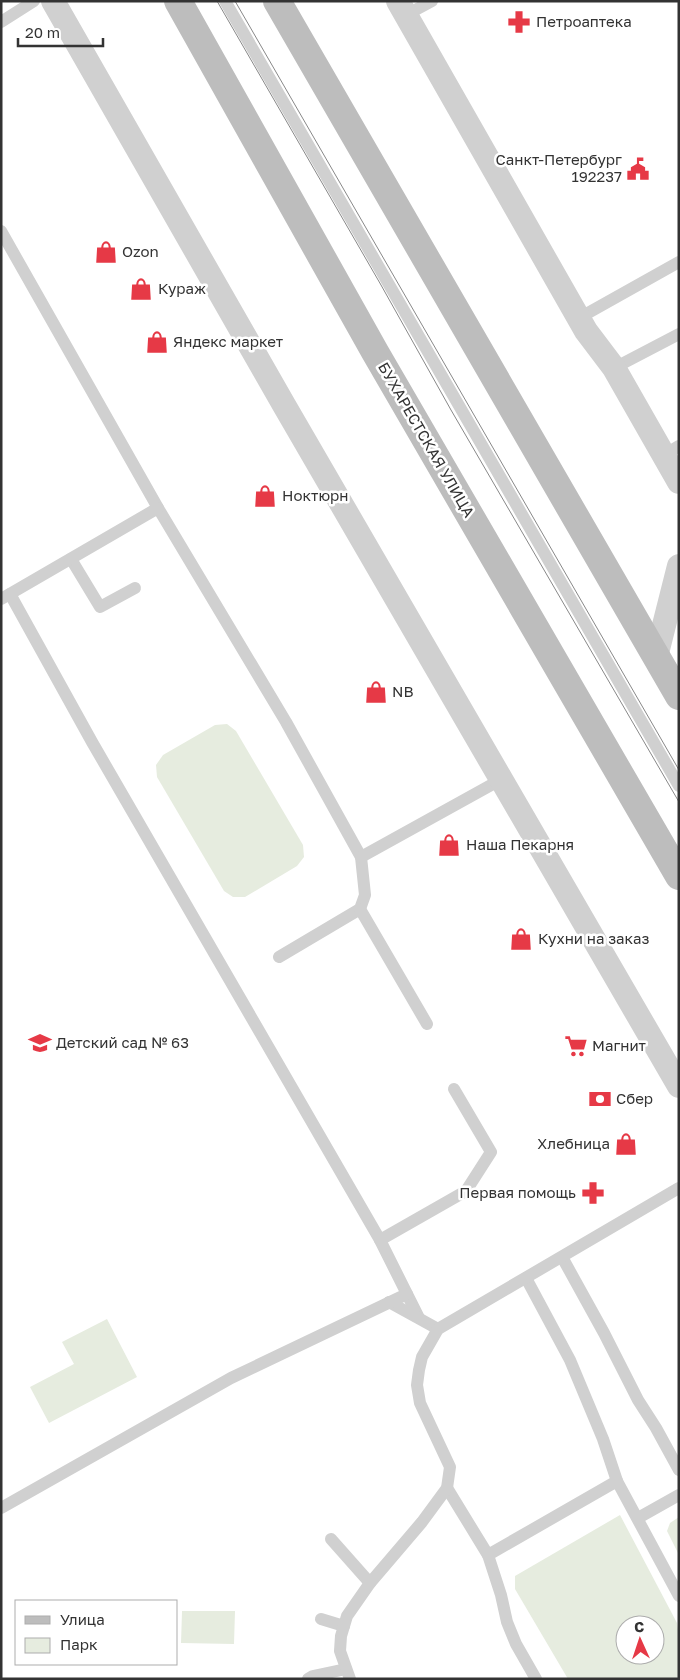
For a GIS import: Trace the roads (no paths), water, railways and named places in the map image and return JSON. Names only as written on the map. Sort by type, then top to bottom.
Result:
[{"type":"main road","name":"БУХАРЕСТСКАЯ УЛИЦА","points":[[178,1],[380,361],[679,876]]},
{"type":"main road","points":[[276,1],[679,696]]},
{"type":"street","points":[[53,1],[284,405],[679,1086]]},
{"type":"street","points":[[402,8],[586,331],[671,451],[679,482]]},
{"type":"street","points":[[656,658],[679,566]]},
{"type":"lane","points":[[1,22],[34,1]]},
{"type":"lane","points":[[225,1],[679,786]]},
{"type":"lane","points":[[402,8],[432,1]]},
{"type":"lane","points":[[1,231],[158,508],[286,722],[361,857],[365,895],[360,909],[279,957]]},
{"type":"lane","points":[[579,318],[679,262]]},
{"type":"lane","points":[[614,368],[679,334]]},
{"type":"lane","points":[[158,508],[6,597],[88,734],[380,1240],[418,1318]]},
{"type":"lane","points":[[71,559],[100,607],[135,588]]},
{"type":"lane","points":[[361,857],[502,779]]},
{"type":"lane","points":[[360,909],[427,1024]]},
{"type":"lane","points":[[380,1240],[466,1191],[490,1152],[454,1089]]},
{"type":"lane","points":[[308,1679],[313,1676],[348,1674],[340,1651],[344,1626],[355,1603],[422,1522],[447,1488],[450,1467],[420,1403],[417,1386],[422,1357],[438,1329],[679,1188]]},
{"type":"lane","points":[[562,1257],[638,1400],[679,1470]]},
{"type":"lane","points":[[526,1278],[570,1360],[603,1439],[617,1481],[679,1596]]},
{"type":"lane","points":[[1,1508],[232,1378],[407,1294]]},
{"type":"lane","points":[[389,1302],[438,1329]]},
{"type":"lane","points":[[488,1555],[617,1481]]},
{"type":"lane","points":[[447,1488],[488,1555],[501,1595],[507,1622],[516,1644],[536,1679]]},
{"type":"lane","points":[[638,1518],[679,1494]]},
{"type":"lane","points":[[331,1539],[370,1583]]},
{"type":"lane","points":[[321,1619],[344,1626]]},
{"type":"tram line","points":[[217,1],[451,410],[679,802]]},
{"type":"tram line","points":[[235,1],[679,770]]},
{"type":"place","name":"Петроаптека","points":[[519,22]]},
{"type":"place","name":"Санкт-Петербург 192237","points":[[638,169]]},
{"type":"place","name":"Ozon","points":[[106,252]]},
{"type":"place","name":"Кураж","points":[[141,289]]},
{"type":"place","name":"Яндекс маркет","points":[[157,342]]},
{"type":"place","name":"Ноктюрн","points":[[265,496]]},
{"type":"place","name":"NB","points":[[376,692]]},
{"type":"place","name":"Наша Пекарня","points":[[449,845]]},
{"type":"place","name":"Кухни на заказ","points":[[521,939]]},
{"type":"place","name":"Детский сад № 63","points":[[40,1043]]},
{"type":"place","name":"Магнит","points":[[576,1046]]},
{"type":"place","name":"Сбер","points":[[600,1099]]},
{"type":"place","name":"Хлебница","points":[[626,1144]]},
{"type":"place","name":"Первая помощь","points":[[593,1193]]}]
